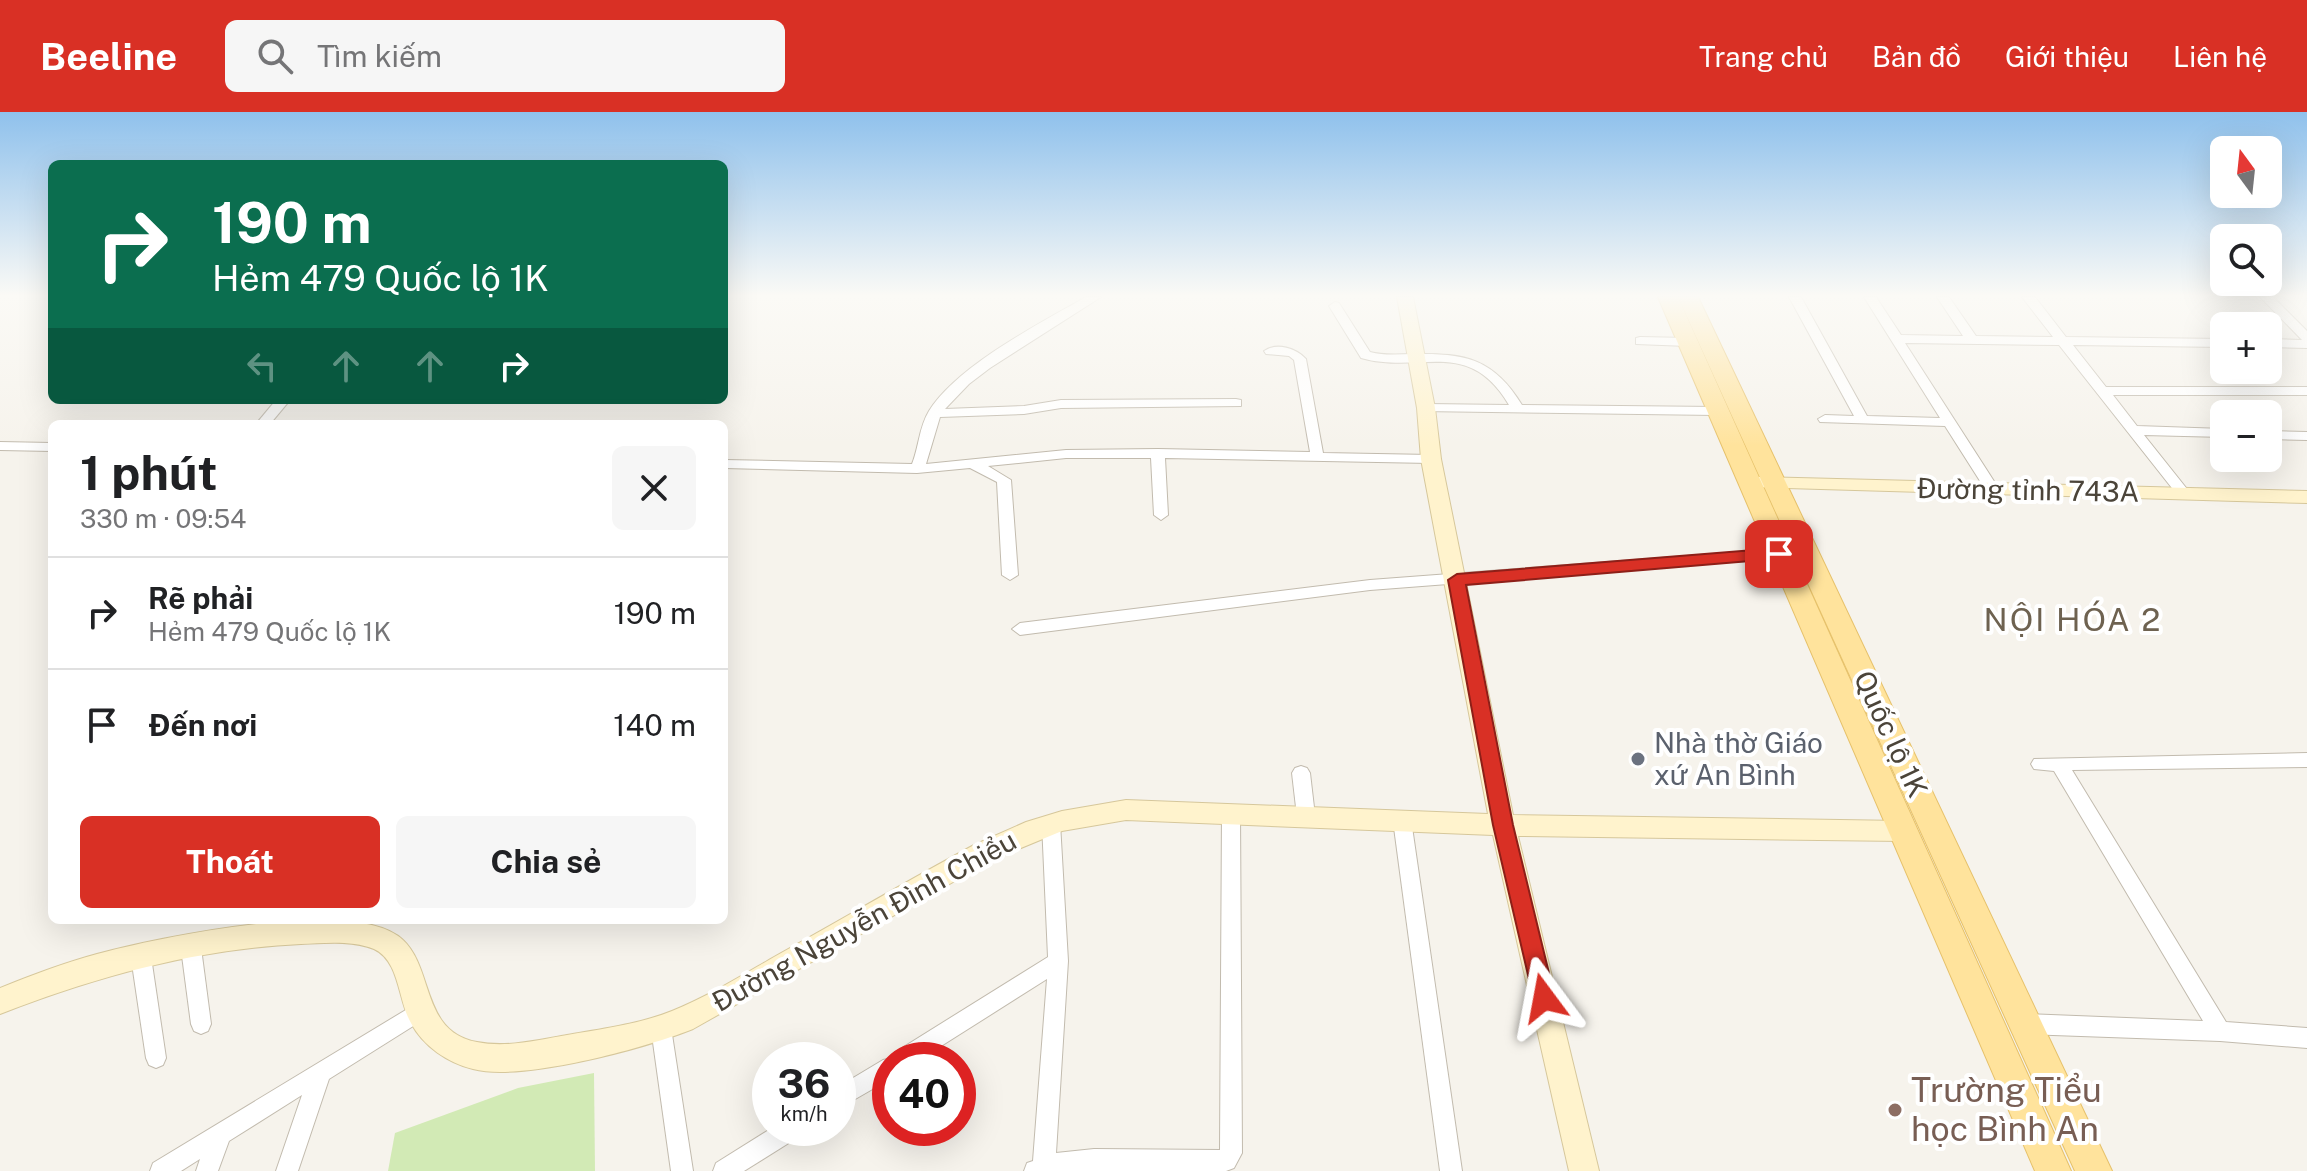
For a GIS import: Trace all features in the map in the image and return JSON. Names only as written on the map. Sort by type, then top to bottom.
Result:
[{"type":"main road","name":"Quốc lộ 1K","points":[[1690,346],[2053,1171]]},
{"type":"main road","name":"Quốc lộ 1K","points":[[1711,346],[2094,1171]]},
{"type":"main road","points":[[1902,831],[1936,832]]},
{"type":"street","points":[[917,469],[926,453],[928,430],[935,413],[966,382],[1015,346]]},
{"type":"street","points":[[1360,346],[1365,355],[1383,359],[1465,358],[1505,385],[1518,409]]},
{"type":"street","points":[[1414,346],[1426,408],[1431,459],[1503,825],[1584,1171]]},
{"type":"street","points":[[1822,346],[1863,420]]},
{"type":"street","points":[[1902,346],[1992,489]]},
{"type":"street","points":[[2067,346],[2184,494]]},
{"type":"street","points":[[1270,351],[1292,352],[1300,359],[1317,455]]},
{"type":"street","points":[[2103,391],[2307,391]]},
{"type":"street","points":[[935,413],[1024,410],[1061,404],[1236,403]]},
{"type":"street","points":[[266,420],[280,404]]},
{"type":"street","points":[[1426,408],[1716,411]]},
{"type":"street","points":[[1825,419],[1949,422]]},
{"type":"street","points":[[2133,430],[2210,433]]},
{"type":"street","points":[[2282,435],[2307,436]]},
{"type":"street","points":[[0,446],[48,447]]},
{"type":"street","points":[[1158,453],[1161,515]]},
{"type":"street","points":[[728,464],[917,469],[1066,454],[1158,453],[1431,459]]},
{"type":"street","points":[[973,464],[1004,480],[1010,575]]},
{"type":"street","name":"Đường tỉnh 743A","points":[[1749,482],[2307,497]]},
{"type":"street","points":[[1020,629],[1370,585],[1779,554]]},
{"type":"street","points":[[2220,1031],[2050,765],[2307,760]]},
{"type":"street","points":[[1301,773],[1306,816]]},
{"type":"street","name":"Đường Nguyễn Đình Chiểu","points":[[0,1001],[66,975],[141,957],[254,937],[344,930],[362,932],[393,946],[412,982],[419,1011],[436,1034],[457,1049],[481,1057],[524,1054],[661,1028],[695,1014],[998,844],[1087,813],[1126,810],[1503,825],[1902,831]]},
{"type":"street","points":[[1051,823],[1058,961],[1042,1169],[1091,1160],[1212,1162],[1226,1160],[1231,1153],[1231,813]]},
{"type":"street","points":[[1402,820],[1451,1171]]},
{"type":"street","points":[[191,948],[201,1024]]},
{"type":"street","points":[[141,957],[156,1058]]},
{"type":"street","points":[[930,1042],[1058,961]]},
{"type":"street","points":[[161,1171],[419,1011]]},
{"type":"street","points":[[2024,1024],[2220,1031],[2307,1038]]},
{"type":"street","points":[[661,1028],[682,1171]]},
{"type":"street","points":[[287,1171],[320,1074]]},
{"type":"street","points":[[207,1171],[220,1135]]},
{"type":"street","points":[[724,1171],[764,1146]]},
{"type":"green space","points":[[594,1073],[595,1171],[388,1171],[395,1133],[518,1088]]},
{"type":"place","name":"Nhà thờ Giáo xứ An Bình","points":[[1638,759]]},
{"type":"place","name":"Trường Tiểu học Bình An","points":[[1895,1110]]},
{"type":"district","name":"NỘI HÓA 2","points":[[2073,620]]},
{"type":"route","points":[[1544,998],[1503,825],[1457,580],[1779,554]]}]
